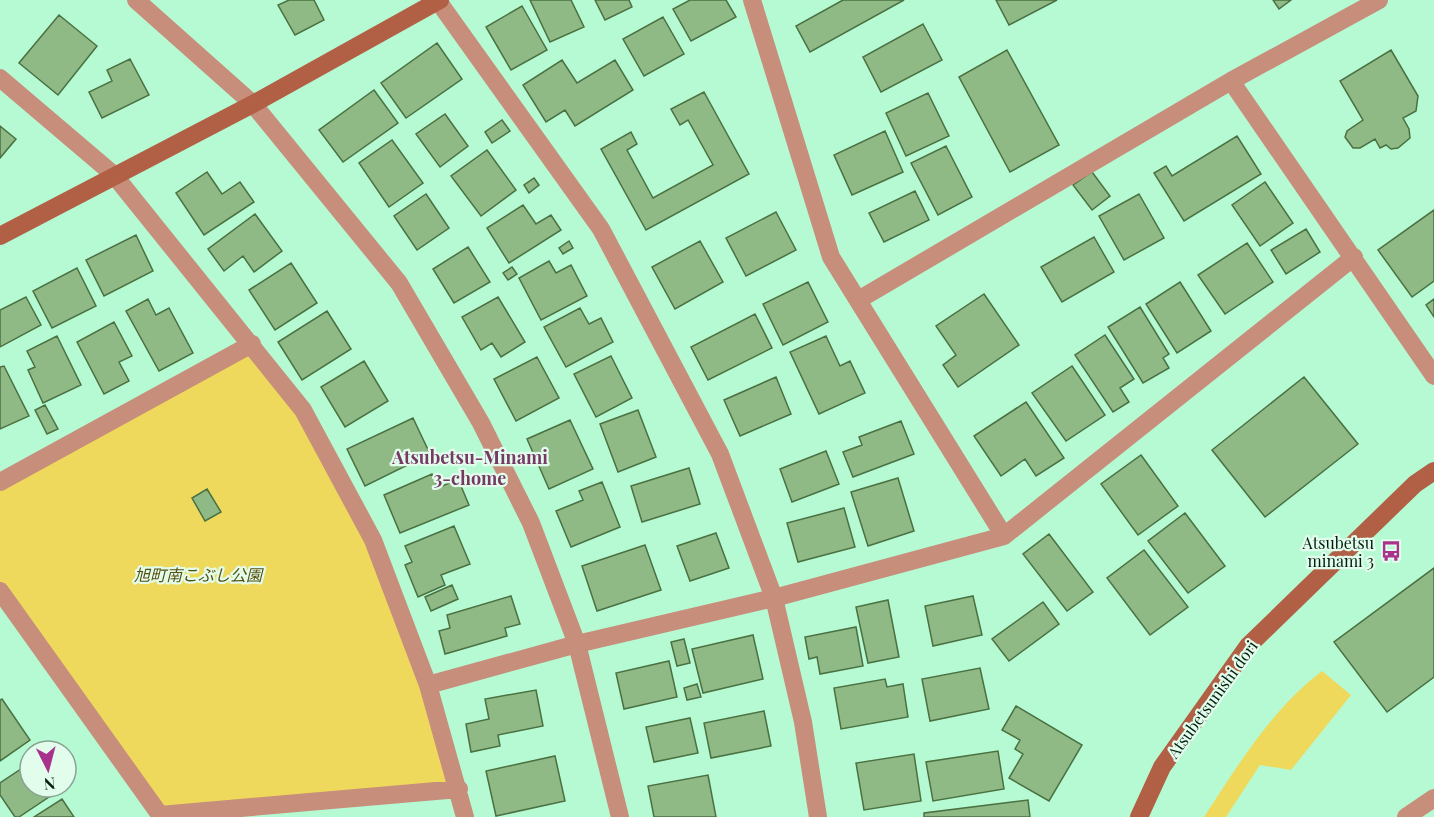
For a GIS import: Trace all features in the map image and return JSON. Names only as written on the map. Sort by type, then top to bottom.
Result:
[{"type":"street","points":[[136,0],[254,104],[399,283],[481,423],[526,513],[577,644],[620,817]]},
{"type":"street","points":[[0,236],[254,104],[439,0],[601,229],[720,454],[774,598],[803,722],[818,817]]},
{"type":"street","points":[[752,0],[831,257],[860,299],[1004,536]]},
{"type":"street","points":[[860,299],[1232,81],[1379,0]]},
{"type":"street","points":[[0,78],[114,175],[303,410],[373,540],[428,685],[465,817]]},
{"type":"street","points":[[1232,81],[1434,376]]},
{"type":"street","points":[[428,685],[577,644],[774,598],[1004,536],[1354,257]]},
{"type":"street","points":[[0,482],[252,344]]},
{"type":"street","name":"Atsubetsunishi dori","points":[[1139,817],[1162,767],[1248,646],[1415,484],[1434,471]]},
{"type":"street","points":[[0,591],[160,815],[459,789]]},
{"type":"street","points":[[1406,817],[1434,798]]},
{"type":"green space","name":"旭町南こぶし公園","points":[[252,344],[373,540],[459,789],[160,815],[0,591],[0,482]]},
{"type":"green space","points":[[1322,671],[1351,695],[1291,770],[1260,765],[1226,817],[1204,817],[1243,758],[1272,720],[1304,686]]},
{"type":"building","points":[[289,0],[314,0],[324,20],[295,35],[278,5]]},
{"type":"building","points":[[530,0],[571,0],[584,27],[550,42]]},
{"type":"building","points":[[595,0],[629,0],[632,7],[605,20]]},
{"type":"building","points":[[690,0],[726,0],[736,17],[691,41],[673,9]]},
{"type":"building","points":[[843,0],[904,0],[810,52],[796,26]]},
{"type":"building","points":[[996,0],[1057,0],[1009,25]]},
{"type":"building","points":[[1273,0],[1291,0],[1279,9]]},
{"type":"building","points":[[522,6],[547,50],[511,70],[486,27]]},
{"type":"building","points":[[59,15],[97,46],[58,95],[19,63]]},
{"type":"building","points":[[663,17],[684,54],[644,76],[623,39]]},
{"type":"building","points":[[923,24],[942,60],[881,92],[863,57]]},
{"type":"building","points":[[437,43],[462,79],[406,118],[381,83]]},
{"type":"building","points":[[1007,50],[1059,145],[1010,172],[959,77]]},
{"type":"building","points":[[1391,50],[1418,96],[1416,111],[1403,118],[1409,129],[1410,138],[1398,148],[1391,149],[1386,145],[1380,148],[1375,139],[1360,148],[1353,148],[1345,137],[1347,131],[1363,120],[1340,81]]},
{"type":"building","points":[[130,59],[149,95],[102,118],[89,92],[112,81],[107,70]]},
{"type":"building","points":[[562,60],[577,83],[615,60],[633,90],[575,126],[565,110],[546,122],[523,85]]},
{"type":"building","points":[[374,90],[398,123],[343,162],[319,130]]},
{"type":"building","points":[[704,92],[749,174],[646,230],[601,149],[631,132],[637,144],[627,150],[653,198],[713,165],[688,120],[680,125],[671,109]]},
{"type":"building","points":[[928,93],[949,136],[906,156],[886,113]]},
{"type":"building","points":[[445,114],[468,146],[440,167],[416,134]]},
{"type":"building","points":[[502,120],[510,131],[492,143],[485,132]]},
{"type":"building","points":[[0,126],[16,139],[0,158]]},
{"type":"building","points":[[885,131],[903,172],[852,195],[834,155]]},
{"type":"building","points":[[1237,136],[1261,174],[1184,221],[1154,173],[1166,166],[1172,176]]},
{"type":"building","points":[[392,140],[423,183],[389,207],[359,163]]},
{"type":"building","points":[[946,146],[972,197],[938,215],[911,163]]},
{"type":"building","points":[[487,150],[516,190],[481,216],[451,176]]},
{"type":"building","points":[[207,172],[222,194],[240,182],[254,202],[204,235],[176,193]]},
{"type":"building","points":[[1092,172],[1110,196],[1092,210],[1073,185]]},
{"type":"building","points":[[534,178],[539,185],[529,193],[524,185]]},
{"type":"building","points":[[1265,182],[1293,223],[1260,246],[1232,205]]},
{"type":"building","points":[[915,191],[929,220],[884,242],[869,213]]},
{"type":"building","points":[[426,194],[449,228],[417,250],[394,216]]},
{"type":"building","points":[[1139,194],[1164,238],[1124,260],[1099,216]]},
{"type":"building","points":[[523,205],[536,224],[551,215],[561,230],[509,263],[487,228]]},
{"type":"building","points":[[1434,210],[1434,281],[1412,297],[1378,250]]},
{"type":"building","points":[[776,212],[796,250],[746,276],[726,238]]},
{"type":"building","points":[[255,214],[282,251],[254,272],[243,256],[224,271],[208,249]]},
{"type":"building","points":[[1306,229],[1320,252],[1286,274],[1271,250]]},
{"type":"building","points":[[136,235],[153,271],[104,296],[86,260]]},
{"type":"building","points":[[1094,237],[1114,272],[1062,302],[1041,267]]},
{"type":"building","points":[[569,241],[573,248],[563,254],[559,248]]},
{"type":"building","points":[[700,241],[723,282],[675,309],[652,267]]},
{"type":"building","points":[[1247,243],[1273,282],[1225,314],[1198,275]]},
{"type":"building","points":[[468,247],[490,282],[454,303],[433,269]]},
{"type":"building","points":[[549,261],[556,273],[571,265],[587,296],[541,320],[519,278]]},
{"type":"building","points":[[291,263],[317,303],[275,330],[249,290]]},
{"type":"building","points":[[512,267],[517,274],[508,280],[503,273]]},
{"type":"building","points":[[77,268],[96,306],[52,328],[33,291]]},
{"type":"building","points":[[808,282],[828,322],[783,345],[763,304]]},
{"type":"building","points":[[1180,282],[1211,331],[1177,353],[1146,304]]},
{"type":"building","points":[[984,294],[1019,345],[958,387],[943,365],[956,355],[936,326]]},
{"type":"building","points":[[26,297],[41,325],[0,347],[0,310]]},
{"type":"building","points":[[498,297],[525,342],[501,357],[492,343],[481,350],[462,317]]},
{"type":"building","points":[[148,299],[156,315],[169,308],[193,353],[159,371],[126,311]]},
{"type":"building","points":[[1434,299],[1434,317],[1426,305]]},
{"type":"building","points":[[1140,307],[1169,354],[1163,358],[1169,368],[1143,383],[1108,327]]},
{"type":"building","points":[[580,308],[589,324],[601,318],[613,342],[566,367],[544,327]]},
{"type":"building","points":[[327,311],[351,349],[302,380],[278,342]]},
{"type":"building","points":[[755,314],[772,348],[708,380],[691,347]]},
{"type":"building","points":[[114,322],[132,356],[119,362],[129,381],[104,394],[77,342]]},
{"type":"building","points":[[1105,335],[1134,379],[1120,388],[1129,402],[1113,412],[1075,355]]},
{"type":"building","points":[[57,336],[81,385],[43,403],[28,370],[35,367],[27,351]]},
{"type":"building","points":[[826,336],[840,366],[850,361],[865,393],[819,414],[790,352]]},
{"type":"building","points":[[611,356],[632,398],[596,417],[574,374]]},
{"type":"building","points":[[537,357],[559,398],[516,421],[494,379]]},
{"type":"building","points":[[364,361],[388,401],[345,427],[321,387]]},
{"type":"building","points":[[4,366],[29,416],[0,429],[0,367]]},
{"type":"building","points":[[1072,366],[1105,415],[1066,441],[1032,393]]},
{"type":"building","points":[[776,377],[791,414],[740,436],[724,400]]},
{"type":"building","points":[[1304,377],[1358,444],[1265,517],[1212,450]]},
{"type":"building","points":[[1026,402],[1064,458],[1036,476],[1025,459],[1001,476],[974,436]]},
{"type":"building","points":[[45,405],[58,429],[47,434],[35,410]]},
{"type":"building","points":[[638,410],[656,457],[618,472],[600,424]]},
{"type":"building","points":[[413,418],[430,454],[365,486],[347,449]]},
{"type":"building","points":[[570,420],[593,469],[549,489],[527,439]]},
{"type":"building","points":[[901,421],[914,454],[853,477],[843,452],[862,445],[859,437]]},
{"type":"building","points":[[826,451],[839,484],[792,502],[780,469]]},
{"type":"building","points":[[1141,455],[1178,506],[1138,535],[1101,484]]},
{"type":"building","points":[[689,468],[700,504],[642,522],[631,486]]},
{"type":"building","points":[[432,474],[438,488],[458,479],[469,505],[400,533],[384,495]]},
{"type":"building","points":[[898,478],[914,531],[868,546],[851,492]]},
{"type":"building","points":[[602,482],[620,527],[571,547],[556,511],[583,500],[579,491]]},
{"type":"building","points":[[207,489],[221,512],[205,521],[192,498]]},
{"type":"building","points":[[844,508],[855,547],[798,562],[787,523]]},
{"type":"building","points":[[1185,513],[1225,566],[1188,593],[1148,541]]},
{"type":"building","points":[[454,526],[470,564],[441,575],[445,585],[418,597],[405,565],[412,562],[405,546]]},
{"type":"building","points":[[716,533],[729,568],[690,581],[677,546]]},
{"type":"building","points":[[1049,534],[1093,592],[1067,611],[1023,554]]},
{"type":"building","points":[[645,545],[661,590],[597,611],[582,566]]},
{"type":"building","points":[[1144,550],[1188,607],[1150,635],[1107,578]]},
{"type":"building","points":[[1434,568],[1434,677],[1387,712],[1334,642]]},
{"type":"building","points":[[452,585],[458,599],[431,611],[425,597]]},
{"type":"building","points":[[511,596],[520,624],[505,628],[507,636],[445,654],[439,631],[450,628],[447,615]]},
{"type":"building","points":[[973,596],[982,635],[933,646],[925,606]]},
{"type":"building","points":[[888,600],[899,657],[868,663],[856,607]]},
{"type":"building","points":[[1043,602],[1059,624],[1009,661],[992,639]]},
{"type":"building","points":[[856,627],[863,666],[820,674],[817,657],[809,659],[805,637]]},
{"type":"building","points":[[753,635],[763,679],[703,693],[692,649]]},
{"type":"building","points":[[684,639],[690,663],[677,666],[671,642]]},
{"type":"building","points":[[669,661],[677,697],[624,709],[616,673]]},
{"type":"building","points":[[980,668],[989,709],[930,721],[922,679]]},
{"type":"building","points":[[885,679],[887,687],[903,684],[908,717],[841,729],[834,688]]},
{"type":"building","points":[[697,684],[701,697],[687,700],[684,688]]},
{"type":"building","points":[[536,690],[543,726],[498,735],[500,746],[471,752],[466,724],[489,719],[485,699]]},
{"type":"building","points":[[2,699],[29,739],[18,739],[18,748],[0,761],[0,700]]},
{"type":"building","points":[[1016,706],[1082,745],[1049,801],[1009,778],[1023,754],[1015,749],[1020,740],[1002,730]]},
{"type":"building","points":[[764,711],[771,746],[711,758],[704,723]]},
{"type":"building","points":[[690,718],[698,753],[654,762],[646,727]]},
{"type":"building","points":[[998,751],[1004,789],[933,801],[926,762]]},
{"type":"building","points":[[914,754],[921,801],[864,810],[856,763]]},
{"type":"building","points":[[555,756],[565,801],[496,816],[486,771]]},
{"type":"building","points":[[18,771],[18,799],[46,799],[19,817],[15,817],[0,795],[0,783]]},
{"type":"building","points":[[708,775],[716,817],[654,817],[648,786]]},
{"type":"building","points":[[62,799],[74,817],[34,817]]},
{"type":"building","points":[[1028,800],[1030,817],[924,817],[924,813]]},
{"type":"place","name":"Atsubetsu minami 3","points":[[1391,551]]},
{"type":"district","name":"Atsubetsu-Minami 3-chome","points":[[470,467]]}]
